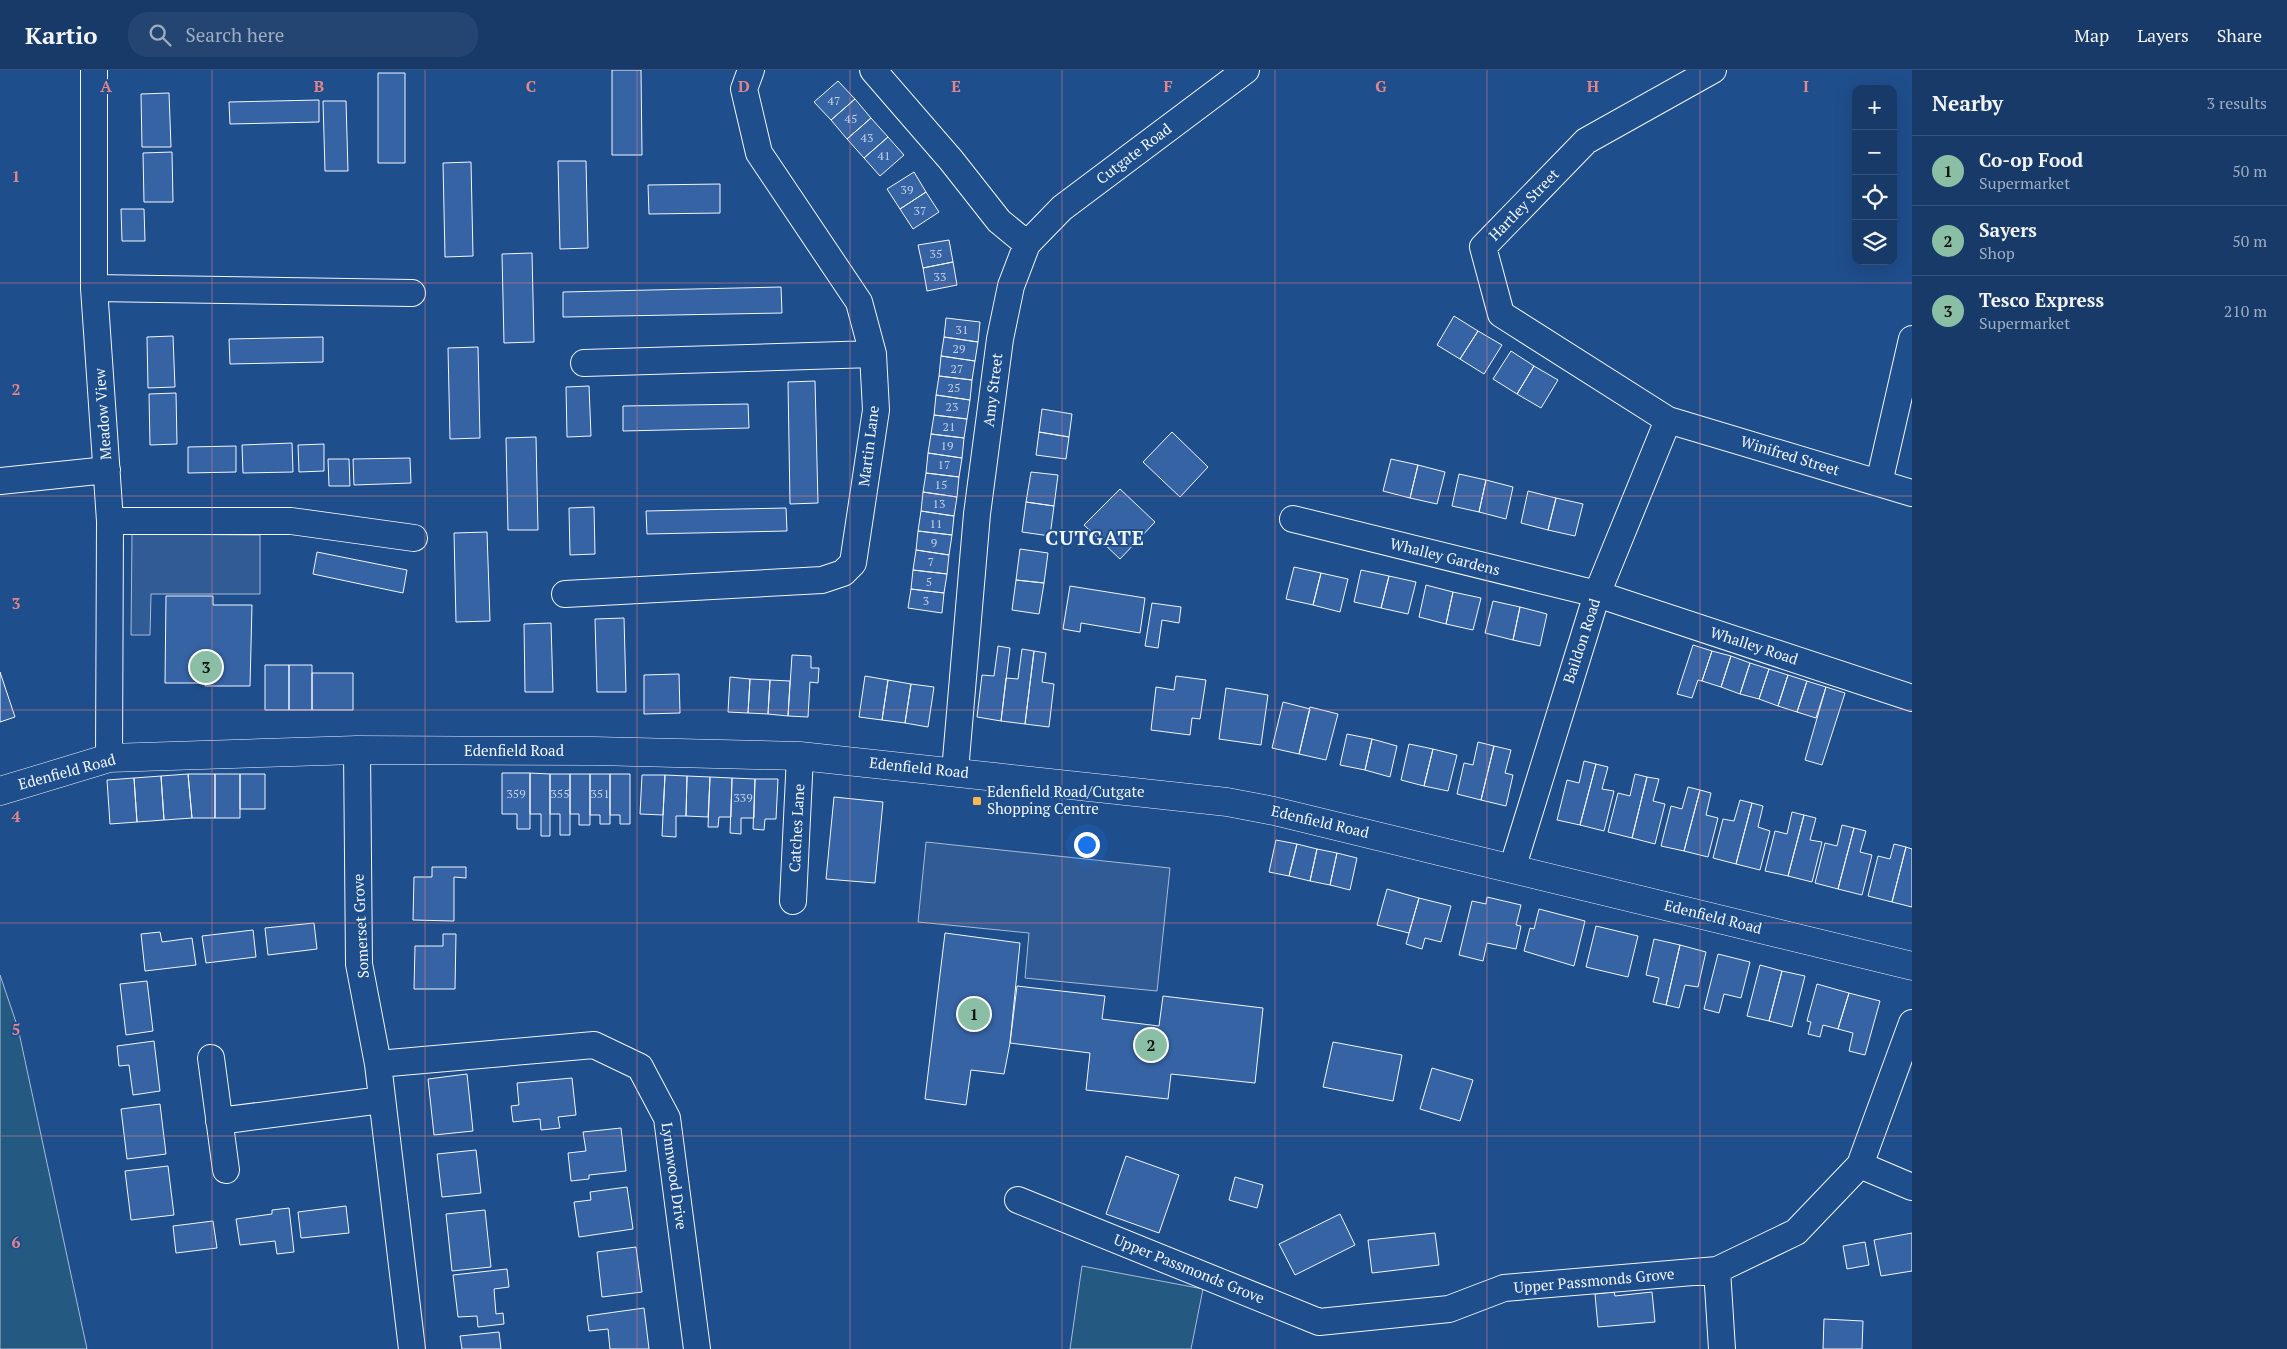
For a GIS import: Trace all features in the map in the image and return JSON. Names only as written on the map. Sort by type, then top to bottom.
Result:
[{"type":"main road","name":"Edenfield Road","points":[[0,791],[108,758],[357,750],[594,751],[800,756],[955,771],[1227,802],[1274,811],[1912,966]]},
{"type":"street","name":"Meadow View","points":[[94,70],[94,288],[110,522],[108,758]]},
{"type":"street","name":"Martin Lane","points":[[565,594],[822,580],[843,574],[853,563],[876,410],[873,354],[859,302],[759,153],[744,89],[751,70]]},
{"type":"street","points":[[873,70],[951,160],[999,222],[1028,244]]},
{"type":"street","name":"Cutgate Road","points":[[1028,244],[1062,208],[1246,70]]},
{"type":"street","name":"Hartley Street","points":[[1668,420],[1501,314],[1483,247],[1586,141],[1713,70]]},
{"type":"street","name":"Amy Street","points":[[955,771],[977,514],[1000,339],[1011,286],[1028,244]]},
{"type":"street","points":[[94,288],[412,294]]},
{"type":"street","points":[[1879,483],[1912,339]]},
{"type":"street","points":[[584,363],[873,354]]},
{"type":"street","name":"Winifred Street","points":[[1668,420],[1912,492]]},
{"type":"street","name":"Baildon Road","points":[[1512,869],[1597,594],[1668,420]]},
{"type":"street","points":[[0,481],[107,470]]},
{"type":"street","name":"Whalley Gardens","points":[[1293,519],[1597,594]]},
{"type":"street","points":[[110,522],[291,522],[414,538]]},
{"type":"street","name":"Whalley Road","points":[[1597,594],[1912,698]]},
{"type":"street","name":"Somerset Grove","points":[[357,750],[360,964],[378,1064],[412,1349]]},
{"type":"street","name":"Catches Lane","points":[[793,901],[800,756]]},
{"type":"street","name":"Upper Passmonds Grove","points":[[1018,1200],[1319,1322],[1449,1309],[1504,1288],[1717,1270],[1796,1232],[1860,1165],[1912,1023]]},
{"type":"street","name":"Lynnwood Drive","points":[[378,1064],[594,1045],[640,1067],[667,1118],[697,1349]]},
{"type":"street","points":[[211,1058],[226,1170]]},
{"type":"street","points":[[219,1121],[382,1100]]},
{"type":"street","points":[[1860,1165],[1912,1187]]},
{"type":"street","points":[[1717,1270],[1722,1349]]},
{"type":"shaded area","points":[[132,534],[260,535],[260,594],[151,594],[150,635],[131,635]]},
{"type":"shaded area","points":[[926,842],[1170,868],[1157,991],[1025,978],[1029,933],[918,922]]},
{"type":"shaded area","points":[[0,975],[18,1028],[87,1349],[0,1349]]},
{"type":"shaded area","points":[[1082,1266],[1203,1289],[1191,1349],[1070,1349]]},
{"type":"building","points":[[612,70],[641,70],[642,155],[612,155]]},
{"type":"building","points":[[378,73],[405,73],[405,163],[378,163]]},
{"type":"building","points":[[838,81],[855,99],[831,120],[814,102]]},
{"type":"building","points":[[169,93],[171,147],[142,147],[141,94]]},
{"type":"building","points":[[855,99],[871,118],[847,139],[831,120]]},
{"type":"building","points":[[319,100],[319,122],[230,124],[229,102]]},
{"type":"building","points":[[323,101],[346,101],[348,171],[325,171]]},
{"type":"building","points":[[871,118],[888,137],[864,158],[847,139]]},
{"type":"building","points":[[888,137],[904,155],[880,176],[864,158]]},
{"type":"building","points":[[172,152],[173,202],[144,202],[143,153]]},
{"type":"building","points":[[558,161],[586,161],[588,248],[560,249]]},
{"type":"building","points":[[471,162],[473,256],[445,257],[443,163]]},
{"type":"building","points":[[914,172],[926,192],[900,209],[887,189]]},
{"type":"building","points":[[720,184],[720,213],[649,214],[648,185]]},
{"type":"building","points":[[926,192],[939,212],[913,229],[900,209]]},
{"type":"building","points":[[121,209],[144,209],[145,241],[122,241]]},
{"type":"building","points":[[949,240],[953,262],[923,268],[918,245]]},
{"type":"building","points":[[532,253],[534,342],[504,343],[502,254]]},
{"type":"building","points":[[953,262],[957,285],[927,291],[923,268]]},
{"type":"building","points":[[781,287],[782,313],[563,317],[563,292]]},
{"type":"building","points":[[1454,316],[1478,331],[1460,359],[1437,345]]},
{"type":"building","points":[[946,318],[980,322],[978,342],[944,337]]},
{"type":"building","points":[[1478,331],[1502,345],[1484,374],[1460,359]]},
{"type":"building","points":[[173,336],[175,387],[148,388],[147,337]]},
{"type":"building","points":[[323,337],[323,362],[230,364],[229,339]]},
{"type":"building","points":[[944,337],[978,342],[975,361],[941,356]]},
{"type":"building","points":[[478,347],[480,438],[450,439],[448,348]]},
{"type":"building","points":[[1511,351],[1534,366],[1517,394],[1493,379]]},
{"type":"building","points":[[941,356],[975,361],[972,380],[939,376]]},
{"type":"building","points":[[1534,366],[1558,380],[1541,408],[1517,394]]},
{"type":"building","points":[[939,376],[972,380],[970,400],[936,395]]},
{"type":"building","points":[[815,381],[818,503],[790,504],[788,382]]},
{"type":"building","points":[[589,386],[591,436],[567,437],[566,387]]},
{"type":"building","points":[[176,393],[177,444],[150,445],[149,394]]},
{"type":"building","points":[[936,395],[970,400],[967,419],[934,415]]},
{"type":"building","points":[[748,404],[749,428],[623,431],[623,406]]},
{"type":"building","points":[[1042,409],[1072,414],[1069,437],[1039,432]]},
{"type":"building","points":[[934,415],[967,419],[964,438],[931,434]]},
{"type":"building","points":[[1039,432],[1069,437],[1066,459],[1036,455]]},
{"type":"building","points":[[1172,432],[1208,467],[1180,497],[1143,462]]},
{"type":"building","points":[[931,434],[964,438],[962,458],[928,453]]},
{"type":"building","points":[[536,437],[538,530],[508,530],[506,438]]},
{"type":"building","points":[[292,443],[293,472],[243,473],[242,445]]},
{"type":"building","points":[[324,444],[324,471],[299,472],[298,445]]},
{"type":"building","points":[[236,446],[236,472],[188,473],[188,447]]},
{"type":"building","points":[[928,453],[962,458],[959,477],[926,473]]},
{"type":"building","points":[[410,458],[411,483],[354,485],[353,459]]},
{"type":"building","points":[[328,459],[349,459],[350,486],[329,486]]},
{"type":"building","points":[[1391,459],[1418,465],[1410,498],[1383,491]]},
{"type":"building","points":[[1418,465],[1445,472],[1437,504],[1410,498]]},
{"type":"building","points":[[1031,472],[1058,475],[1054,506],[1026,502]]},
{"type":"building","points":[[926,473],[959,477],[957,497],[923,492]]},
{"type":"building","points":[[1459,474],[1486,480],[1479,512],[1452,506]]},
{"type":"building","points":[[1486,480],[1513,487],[1506,519],[1479,512]]},
{"type":"building","points":[[1120,489],[1155,522],[1120,559],[1084,525]]},
{"type":"building","points":[[1528,491],[1556,498],[1548,530],[1521,523]]},
{"type":"building","points":[[923,492],[957,497],[954,516],[921,511]]},
{"type":"building","points":[[1556,498],[1583,504],[1575,536],[1548,530]]},
{"type":"building","points":[[1026,502],[1054,506],[1050,536],[1022,532]]},
{"type":"building","points":[[594,507],[595,554],[570,555],[569,508]]},
{"type":"building","points":[[786,508],[787,531],[647,534],[646,511]]},
{"type":"building","points":[[921,511],[954,516],[952,535],[918,531]]},
{"type":"building","points":[[918,531],[952,535],[949,555],[916,550]]},
{"type":"building","points":[[487,532],[490,621],[456,622],[454,533]]},
{"type":"building","points":[[1020,549],[1048,553],[1044,583],[1016,580]]},
{"type":"building","points":[[916,550],[949,555],[947,574],[913,570]]},
{"type":"building","points":[[317,552],[407,570],[403,593],[313,574]]},
{"type":"building","points":[[1294,567],[1321,573],[1313,605],[1286,599]]},
{"type":"building","points":[[913,570],[947,574],[944,593],[911,589]]},
{"type":"building","points":[[1361,570],[1389,576],[1381,608],[1354,602]]},
{"type":"building","points":[[1321,573],[1348,579],[1340,612],[1313,605]]},
{"type":"building","points":[[1389,576],[1416,582],[1408,614],[1381,608]]},
{"type":"building","points":[[1016,580],[1044,583],[1039,614],[1012,610]]},
{"type":"building","points":[[1426,585],[1453,592],[1446,624],[1419,617]]},
{"type":"building","points":[[1070,586],[1145,598],[1140,633],[1081,623],[1080,632],[1063,629]]},
{"type":"building","points":[[911,589],[944,593],[942,613],[908,608]]},
{"type":"building","points":[[1453,592],[1481,598],[1473,630],[1446,624]]},
{"type":"building","points":[[166,596],[213,596],[213,605],[252,605],[250,686],[205,686],[205,683],[165,683]]},
{"type":"building","points":[[1493,601],[1520,607],[1513,640],[1485,633]]},
{"type":"building","points":[[1152,603],[1181,607],[1179,623],[1162,620],[1158,648],[1145,646]]},
{"type":"building","points":[[1520,607],[1547,614],[1540,646],[1513,640]]},
{"type":"building","points":[[624,618],[626,692],[597,692],[595,619]]},
{"type":"building","points":[[551,623],[553,692],[525,692],[524,624]]},
{"type":"building","points":[[1693,645],[1712,651],[1702,681],[1698,680],[1692,698],[1677,694]]},
{"type":"building","points":[[998,646],[1010,648],[1001,721],[977,717],[982,675],[994,676]]},
{"type":"building","points":[[1022,649],[1034,651],[1025,724],[1001,721],[1006,678],[1018,679]]},
{"type":"building","points":[[1034,651],[1046,653],[1042,682],[1054,684],[1049,727],[1025,724]]},
{"type":"building","points":[[1712,651],[1731,656],[1721,687],[1702,681]]},
{"type":"building","points":[[792,655],[811,656],[811,668],[819,668],[818,683],[810,682],[808,717],[788,716]]},
{"type":"building","points":[[1731,656],[1750,663],[1740,694],[1721,687]]},
{"type":"building","points":[[1750,663],[1769,669],[1759,699],[1740,694]]},
{"type":"building","points":[[265,665],[289,665],[289,710],[265,710]]},
{"type":"building","points":[[289,665],[312,665],[312,710],[289,710]]},
{"type":"building","points":[[1769,669],[1788,675],[1778,706],[1759,699]]},
{"type":"building","points":[[0,672],[15,717],[0,722]]},
{"type":"building","points":[[312,673],[353,673],[353,710],[312,710]]},
{"type":"building","points":[[679,674],[680,713],[644,714],[644,675]]},
{"type":"building","points":[[1788,675],[1807,681],[1797,712],[1778,706]]},
{"type":"building","points":[[865,676],[888,680],[882,720],[859,717]]},
{"type":"building","points":[[1176,676],[1206,680],[1200,719],[1192,718],[1190,735],[1151,730],[1156,687],[1174,690]]},
{"type":"building","points":[[730,677],[750,679],[748,713],[728,712]]},
{"type":"building","points":[[750,679],[770,680],[768,714],[748,713]]},
{"type":"building","points":[[770,680],[790,681],[788,716],[768,714]]},
{"type":"building","points":[[888,680],[911,684],[905,723],[882,720]]},
{"type":"building","points":[[1807,681],[1826,687],[1816,718],[1797,712]]},
{"type":"building","points":[[911,684],[934,687],[928,727],[905,723]]},
{"type":"building","points":[[1826,687],[1845,693],[1822,765],[1805,760]]},
{"type":"building","points":[[1226,688],[1268,695],[1261,745],[1219,739]]},
{"type":"building","points":[[1283,702],[1310,709],[1299,754],[1272,748]]},
{"type":"building","points":[[1310,707],[1338,714],[1326,760],[1299,754]]},
{"type":"building","points":[[1347,734],[1372,739],[1365,770],[1340,765]]},
{"type":"building","points":[[1372,739],[1397,746],[1390,777],[1365,770]]},
{"type":"building","points":[[1478,742],[1494,746],[1481,800],[1457,794],[1464,763],[1473,765]]},
{"type":"building","points":[[1409,744],[1433,749],[1424,786],[1401,780]]},
{"type":"building","points":[[1494,746],[1511,750],[1505,773],[1513,775],[1506,806],[1481,800]]},
{"type":"building","points":[[1433,749],[1457,755],[1448,791],[1424,786]]},
{"type":"building","points":[[1584,761],[1596,764],[1580,825],[1557,820],[1567,780],[1579,783]]},
{"type":"building","points":[[1596,764],[1608,767],[1602,789],[1614,791],[1604,831],[1580,825]]},
{"type":"building","points":[[502,773],[530,773],[530,829],[517,829],[517,814],[502,814]]},
{"type":"building","points":[[530,773],[550,774],[550,836],[541,836],[541,814],[530,814]]},
{"type":"building","points":[[188,774],[192,818],[164,820],[161,776]]},
{"type":"building","points":[[188,774],[215,774],[215,818],[192,818]]},
{"type":"building","points":[[215,774],[240,774],[240,818],[215,818]]},
{"type":"building","points":[[240,774],[265,774],[265,809],[240,809]]},
{"type":"building","points":[[550,774],[570,774],[570,835],[560,835],[560,814],[550,814]]},
{"type":"building","points":[[570,774],[590,774],[590,825],[579,825],[579,814],[570,814]]},
{"type":"building","points":[[590,774],[610,774],[610,824],[600,824],[600,815],[590,815]]},
{"type":"building","points":[[610,774],[630,774],[630,824],[620,824],[620,815],[610,815]]},
{"type":"building","points":[[1635,774],[1647,777],[1632,838],[1608,832],[1618,793],[1630,796]]},
{"type":"building","points":[[642,775],[665,775],[663,815],[640,814]]},
{"type":"building","points":[[665,775],[687,776],[686,816],[676,816],[676,837],[662,836]]},
{"type":"building","points":[[161,776],[164,820],[137,822],[134,778]]},
{"type":"building","points":[[687,776],[710,777],[708,817],[686,816]]},
{"type":"building","points":[[710,777],[732,778],[731,817],[719,817],[718,827],[708,827]]},
{"type":"building","points":[[1647,777],[1659,779],[1653,801],[1665,804],[1655,844],[1632,838]]},
{"type":"building","points":[[134,778],[137,822],[110,824],[107,780]]},
{"type":"building","points":[[732,778],[755,779],[754,818],[741,818],[741,834],[730,833]]},
{"type":"building","points":[[755,779],[778,779],[776,819],[765,819],[764,830],[753,829]]},
{"type":"building","points":[[1688,787],[1700,790],[1684,851],[1661,846],[1671,806],[1682,809]]},
{"type":"building","points":[[1700,790],[1711,793],[1706,815],[1718,818],[1708,857],[1684,851]]},
{"type":"building","points":[[834,797],[883,802],[875,883],[826,879]]},
{"type":"building","points":[[1740,800],[1752,803],[1736,864],[1713,858],[1723,819],[1734,821]]},
{"type":"building","points":[[1752,803],[1763,806],[1758,827],[1770,831],[1760,870],[1736,864]]},
{"type":"building","points":[[1792,812],[1804,815],[1788,876],[1765,871],[1775,831],[1787,834]]},
{"type":"building","points":[[1804,815],[1816,818],[1810,840],[1822,842],[1812,882],[1788,876]]},
{"type":"building","points":[[1842,825],[1854,828],[1838,889],[1815,883],[1825,843],[1837,846]]},
{"type":"building","points":[[1854,828],[1866,831],[1860,852],[1872,855],[1862,895],[1838,889]]},
{"type":"building","points":[[1276,840],[1297,844],[1289,876],[1269,872]]},
{"type":"building","points":[[1297,844],[1317,849],[1310,881],[1289,876]]},
{"type":"building","points":[[1894,844],[1906,847],[1892,902],[1868,896],[1878,856],[1890,859]]},
{"type":"building","points":[[1906,847],[1912,849],[1912,907],[1892,902]]},
{"type":"building","points":[[1317,849],[1337,853],[1330,885],[1310,881]]},
{"type":"building","points":[[1337,853],[1357,858],[1350,890],[1330,885]]},
{"type":"building","points":[[432,867],[466,867],[466,878],[454,877],[454,921],[413,920],[414,877],[432,877]]},
{"type":"building","points":[[1387,889],[1419,898],[1409,933],[1377,925]]},
{"type":"building","points":[[1487,897],[1521,905],[1516,925],[1521,926],[1516,949],[1487,943],[1483,961],[1459,955],[1472,901],[1486,904]]},
{"type":"building","points":[[1419,898],[1451,906],[1441,942],[1425,938],[1422,949],[1406,944]]},
{"type":"building","points":[[1539,909],[1585,921],[1574,966],[1524,951],[1530,928],[1534,929]]},
{"type":"building","points":[[314,923],[317,949],[268,955],[265,928]]},
{"type":"building","points":[[1596,926],[1638,936],[1628,977],[1586,967]]},
{"type":"building","points":[[253,930],[256,957],[206,963],[202,936]]},
{"type":"building","points":[[160,932],[162,942],[192,938],[196,965],[145,971],[141,934]]},
{"type":"building","points":[[945,933],[1020,943],[1010,1043],[1004,1074],[971,1070],[966,1105],[925,1099]]},
{"type":"building","points":[[443,934],[456,934],[455,989],[414,989],[415,946],[443,946]]},
{"type":"building","points":[[1654,939],[1680,945],[1666,1005],[1653,1002],[1659,978],[1646,975]]},
{"type":"building","points":[[1680,945],[1706,952],[1698,987],[1685,985],[1679,1008],[1666,1005]]},
{"type":"building","points":[[1718,954],[1750,962],[1741,998],[1724,994],[1719,1013],[1704,1009]]},
{"type":"building","points":[[1760,965],[1782,971],[1769,1021],[1747,1016]]},
{"type":"building","points":[[1782,971],[1805,976],[1792,1027],[1769,1021]]},
{"type":"building","points":[[147,981],[153,1031],[126,1035],[120,984]]},
{"type":"building","points":[[1817,984],[1849,993],[1838,1029],[1823,1025],[1820,1037],[1808,1034],[1811,1022],[1807,1021]]},
{"type":"building","points":[[1017,986],[1105,996],[1102,1019],[1159,1026],[1163,996],[1263,1008],[1255,1083],[1171,1074],[1168,1099],[1086,1090],[1090,1053],[1010,1043]]},
{"type":"building","points":[[1849,993],[1880,1001],[1865,1055],[1849,1051],[1853,1033],[1838,1029]]},
{"type":"building","points":[[154,1041],[160,1091],[133,1095],[129,1065],[119,1066],[117,1046]]},
{"type":"building","points":[[1333,1042],[1402,1055],[1393,1101],[1323,1087]]},
{"type":"building","points":[[1432,1068],[1473,1080],[1460,1121],[1420,1109]]},
{"type":"building","points":[[467,1074],[473,1131],[434,1135],[428,1079]]},
{"type":"building","points":[[572,1078],[576,1115],[558,1117],[560,1128],[541,1130],[540,1119],[513,1122],[511,1106],[519,1105],[517,1083]]},
{"type":"building","points":[[160,1104],[166,1154],[127,1159],[121,1109]]},
{"type":"building","points":[[621,1128],[626,1171],[589,1175],[589,1179],[571,1181],[568,1153],[586,1151],[583,1132]]},
{"type":"building","points":[[476,1150],[481,1193],[442,1197],[437,1154]]},
{"type":"building","points":[[1126,1156],[1179,1175],[1159,1233],[1106,1214]]},
{"type":"building","points":[[168,1166],[174,1215],[131,1220],[125,1171]]},
{"type":"building","points":[[1235,1177],[1263,1185],[1257,1208],[1229,1200]]},
{"type":"building","points":[[627,1187],[633,1229],[579,1237],[574,1202],[591,1200],[590,1192]]},
{"type":"building","points":[[346,1206],[349,1233],[301,1238],[298,1212]]},
{"type":"building","points":[[289,1208],[294,1252],[277,1254],[275,1241],[240,1245],[236,1219],[272,1214],[272,1210]]},
{"type":"building","points":[[485,1210],[491,1267],[452,1271],[446,1214]]},
{"type":"building","points":[[1340,1214],[1355,1245],[1295,1275],[1279,1244]]},
{"type":"building","points":[[213,1221],[217,1248],[176,1253],[173,1226]]},
{"type":"building","points":[[1435,1233],[1439,1265],[1372,1273],[1368,1240]]},
{"type":"building","points":[[1912,1233],[1912,1271],[1881,1276],[1874,1240]]},
{"type":"building","points":[[1865,1242],[1869,1265],[1847,1269],[1843,1246]]},
{"type":"building","points":[[636,1247],[642,1292],[602,1297],[597,1252]]},
{"type":"building","points":[[507,1269],[509,1287],[494,1289],[496,1314],[503,1313],[504,1324],[478,1327],[477,1316],[458,1317],[453,1275]]},
{"type":"building","points":[[1614,1292],[1615,1296],[1652,1292],[1655,1322],[1598,1327],[1595,1294]]},
{"type":"building","points":[[644,1308],[649,1349],[610,1349],[608,1329],[589,1331],[587,1316]]},
{"type":"building","points":[[1824,1319],[1863,1321],[1862,1349],[1823,1349]]},
{"type":"building","points":[[499,1332],[501,1349],[462,1349],[460,1336]]},
{"type":"place","name":"Tesco Express","points":[[206,667]]},
{"type":"place","name":"Edenfield Road/Cutgate Shopping Centre","points":[[977,801]]},
{"type":"place","name":"Co-op Food","points":[[974,1014]]},
{"type":"place","name":"Sayers","points":[[1151,1045]]},
{"type":"district","name":"CUTGATE","points":[[1095,538]]}]
